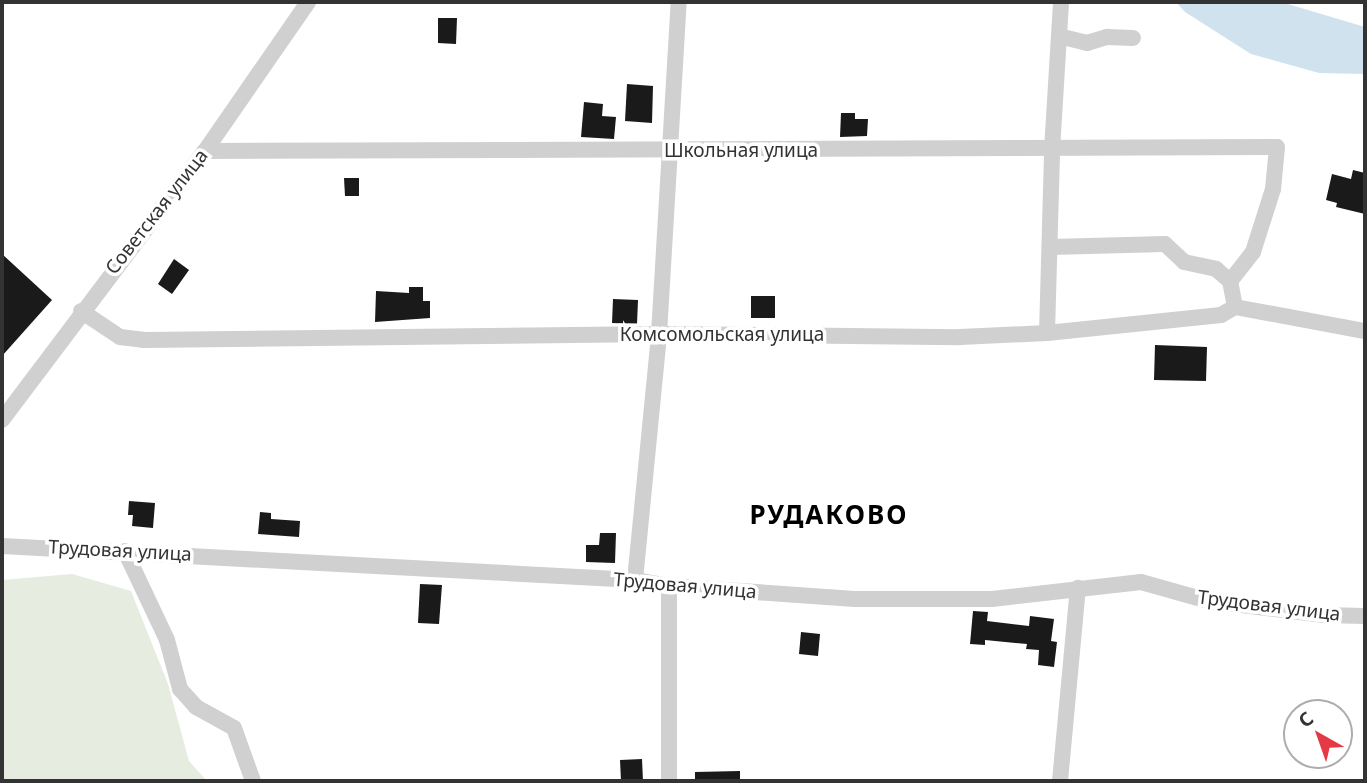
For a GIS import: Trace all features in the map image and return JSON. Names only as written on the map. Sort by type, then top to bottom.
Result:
[{"type":"street","name":"Советская улица","points":[[2,420],[81,311],[205,151],[308,2]]},
{"type":"street","points":[[635,580],[659,334],[679,2]]},
{"type":"street","points":[[1047,333],[1052,150],[1061,2]]},
{"type":"street","points":[[1059,36],[1087,43],[1107,37],[1133,38]]},
{"type":"street","name":"Школьная улица","points":[[205,151],[672,152],[1277,147],[1273,189],[1253,251],[1230,281]]},
{"type":"street","points":[[1049,247],[1165,244],[1184,262],[1216,269],[1230,281],[1235,307]]},
{"type":"street","name":"Комсомольская улица","points":[[81,311],[120,337],[143,340],[659,334],[960,337],[1047,333],[1221,315],[1235,307],[1365,331]]},
{"type":"street","name":"Трудовая улица","points":[[2,546],[635,580],[669,586],[855,598],[992,600],[1140,582],[1208,601],[1324,615],[1365,616]]},
{"type":"street","points":[[125,551],[167,640],[180,690],[196,707],[234,728],[253,781]]},
{"type":"street","points":[[669,586],[670,781]]},
{"type":"street","points":[[1060,781],[1079,588]]},
{"type":"shaded area","points":[[72,574],[131,591],[168,684],[189,761],[207,781],[2,781],[2,580]]},
{"type":"water","points":[[1176,2],[1281,2],[1365,27],[1365,74],[1319,73],[1251,54],[1185,12]]},
{"type":"building","points":[[438,18],[457,18],[456,44],[438,43]]},
{"type":"building","points":[[627,84],[653,86],[652,123],[625,121]]},
{"type":"building","points":[[584,102],[603,104],[602,116],[616,117],[614,139],[581,137]]},
{"type":"building","points":[[841,113],[855,113],[855,119],[868,119],[867,136],[840,137]]},
{"type":"building","points":[[1353,170],[1365,173],[1365,214],[1336,207],[1337,203],[1326,200],[1332,174],[1351,179]]},
{"type":"building","points":[[344,178],[359,178],[359,196],[345,196]]},
{"type":"building","points":[[2,254],[52,300],[2,356]]},
{"type":"building","points":[[174,259],[189,270],[172,294],[158,284]]},
{"type":"building","points":[[409,287],[423,287],[423,301],[430,301],[430,318],[375,322],[376,291],[409,293]]},
{"type":"building","points":[[751,296],[775,296],[775,318],[751,318]]},
{"type":"building","points":[[613,299],[638,300],[637,324],[612,323]]},
{"type":"building","points":[[1155,345],[1207,347],[1206,381],[1154,380]]},
{"type":"building","points":[[129,501],[155,503],[153,528],[132,526],[133,515],[128,515]]},
{"type":"building","points":[[260,512],[271,513],[271,519],[300,521],[299,537],[258,534]]},
{"type":"building","points":[[600,533],[616,533],[615,563],[586,562],[586,545],[599,545]]},
{"type":"building","points":[[420,584],[442,585],[439,624],[418,623]]},
{"type":"building","points":[[973,611],[988,612],[987,621],[1029,626],[1030,616],[1054,619],[1051,641],[1057,642],[1054,667],[1038,665],[1039,650],[1026,649],[1027,644],[985,640],[985,645],[970,644]]},
{"type":"building","points":[[801,632],[820,634],[818,656],[799,654]]},
{"type":"building","points":[[642,759],[643,781],[621,781],[620,760]]},
{"type":"building","points":[[740,771],[740,781],[695,781],[695,772]]},
{"type":"district","name":"РУДАКОВО","points":[[829,515]]}]
